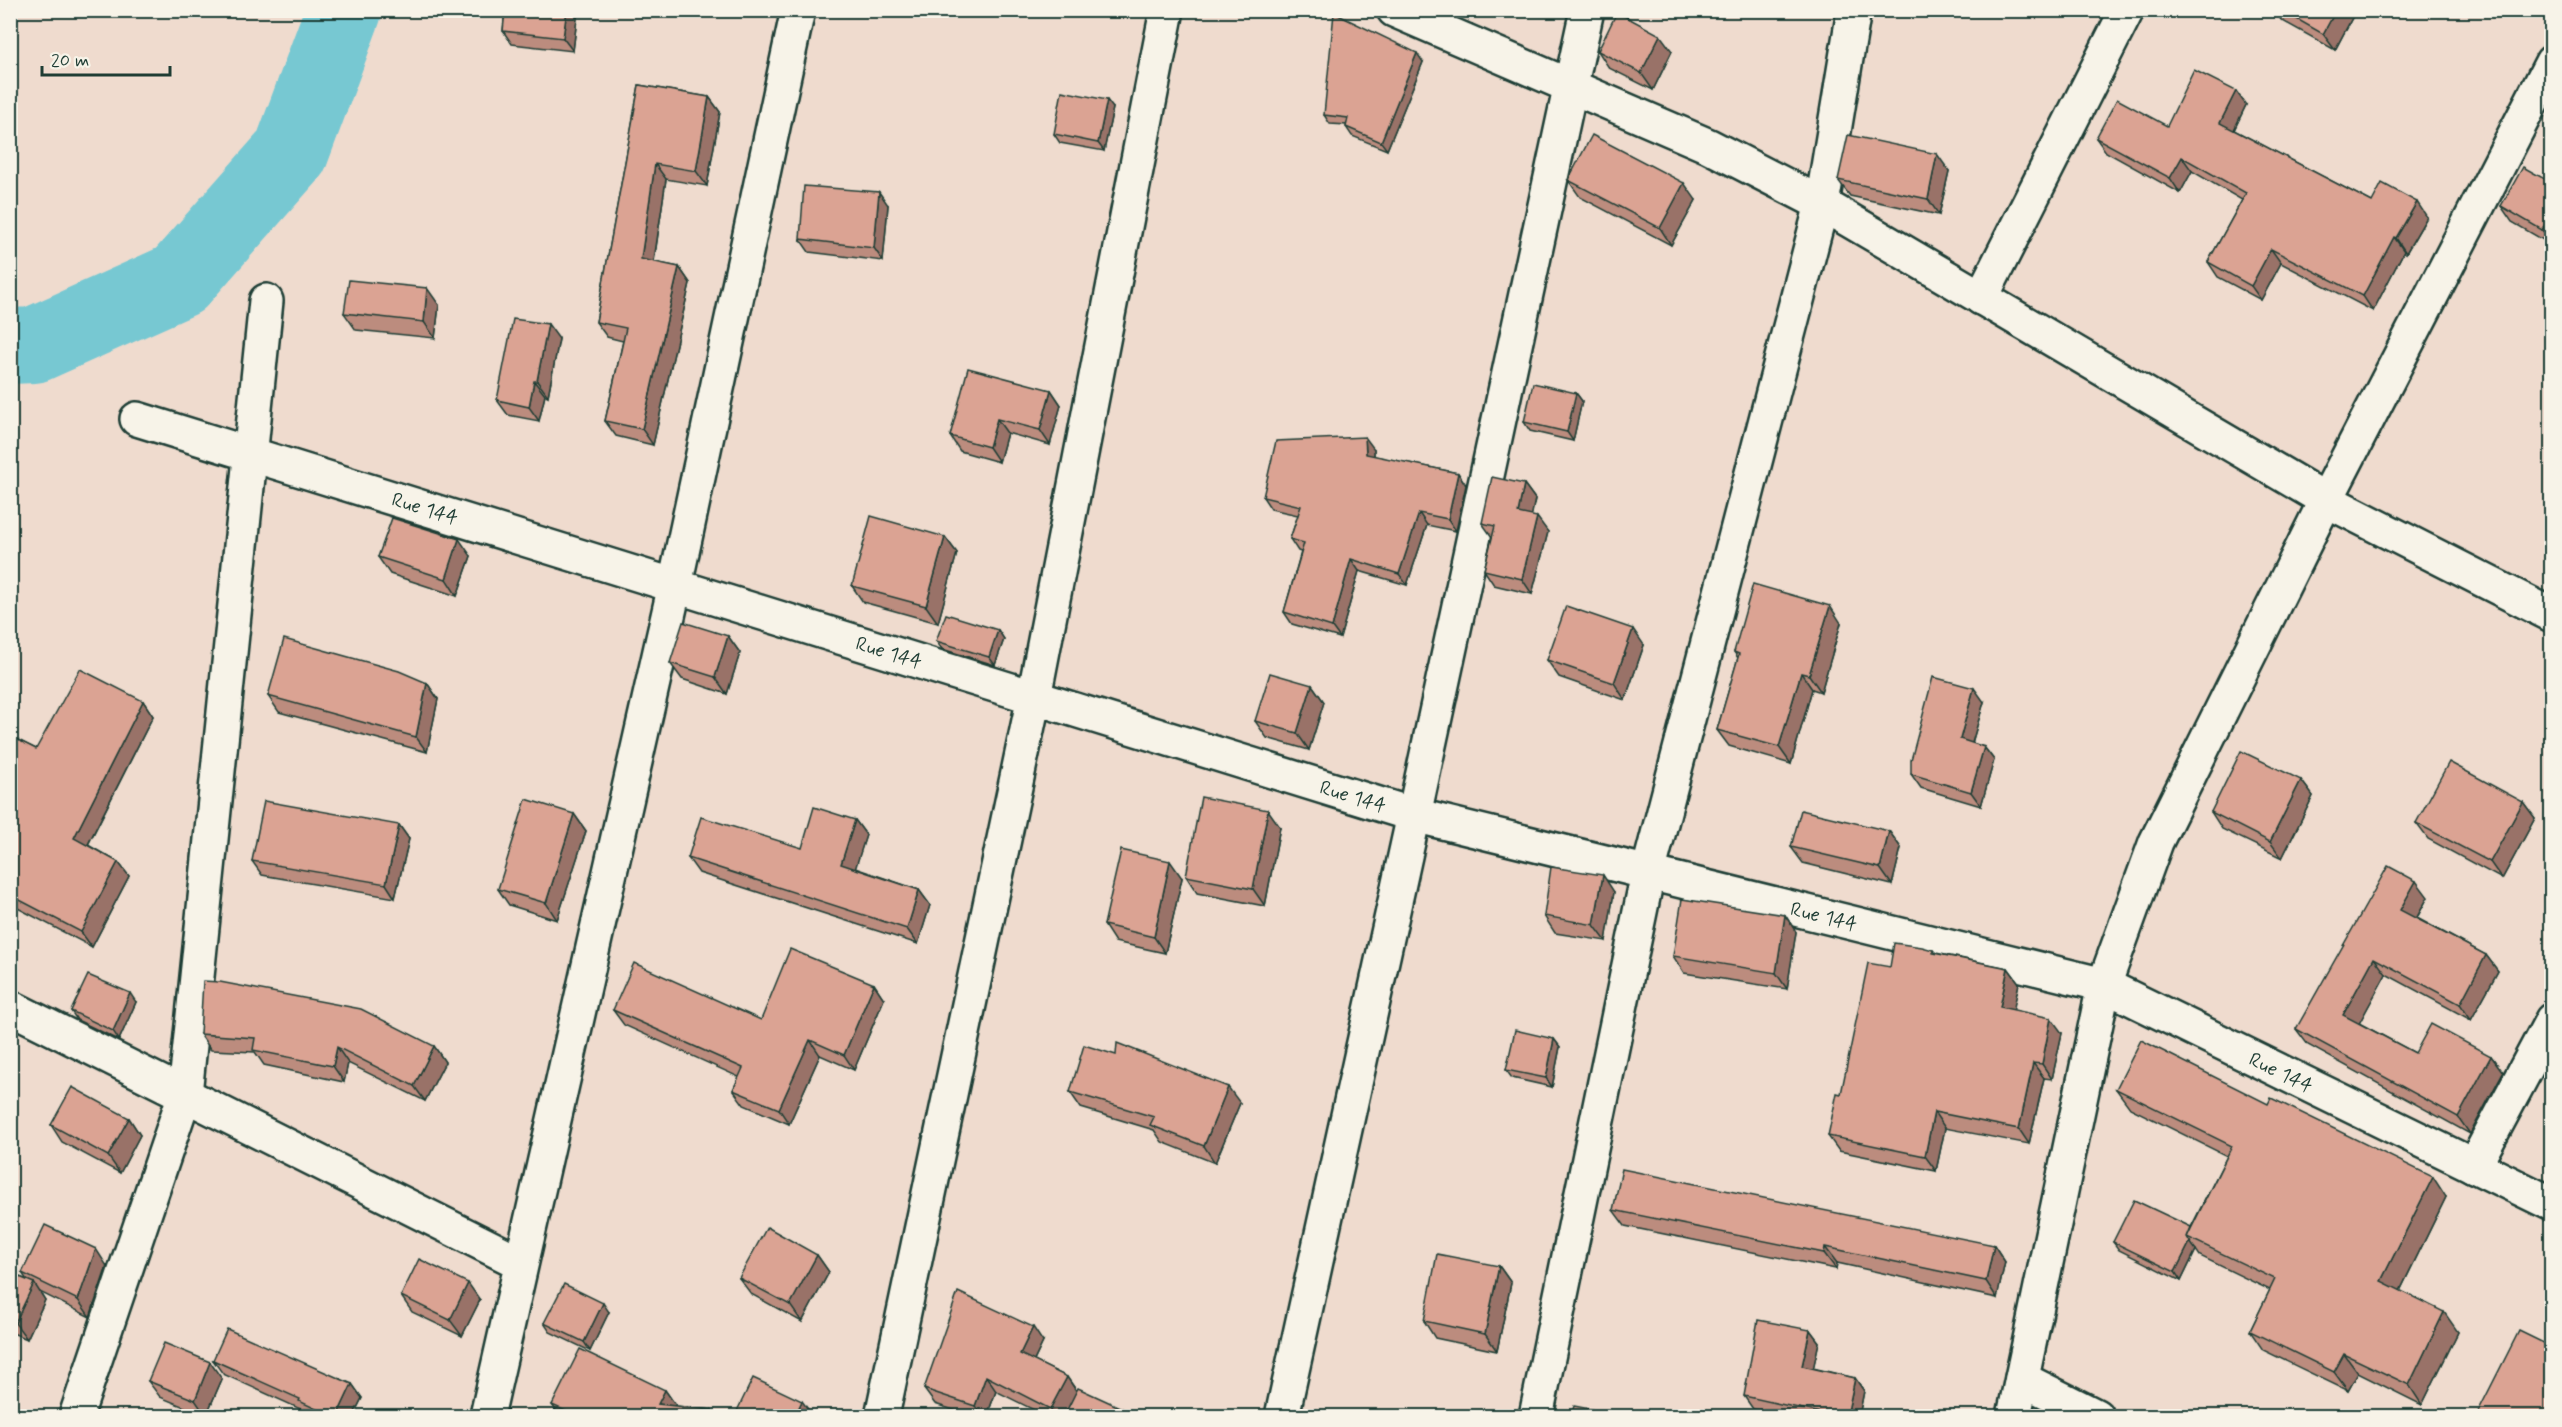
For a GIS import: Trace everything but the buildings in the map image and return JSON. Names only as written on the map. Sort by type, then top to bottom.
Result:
[{"type":"street","points":[[487,1416],[675,585],[798,10]]},
{"type":"street","points":[[882,1416],[1034,697],[1167,10]]},
{"type":"street","points":[[1394,10],[1709,146],[1822,204],[2326,500],[2552,615]]},
{"type":"street","points":[[1281,1416],[1414,815],[1587,10]]},
{"type":"street","points":[[1536,1416],[1648,873],[1822,204],[1854,10]]},
{"type":"street","points":[[1981,298],[2127,10]]},
{"type":"street","points":[[2014,1416],[2104,985],[2156,842],[2326,500],[2552,62]]},
{"type":"street","points":[[75,1416],[185,1094],[266,302]]},
{"type":"street","name":"Rue 144","points":[[137,419],[1414,815],[2104,985],[2552,1204]]},
{"type":"street","points":[[10,1007],[521,1263]]},
{"type":"street","points":[[2474,1166],[2552,1020]]},
{"type":"street","points":[[2022,1379],[2096,1416]]},
{"type":"waterway","points":[[10,346],[34,345],[179,280],[291,153],[344,10]]}]
